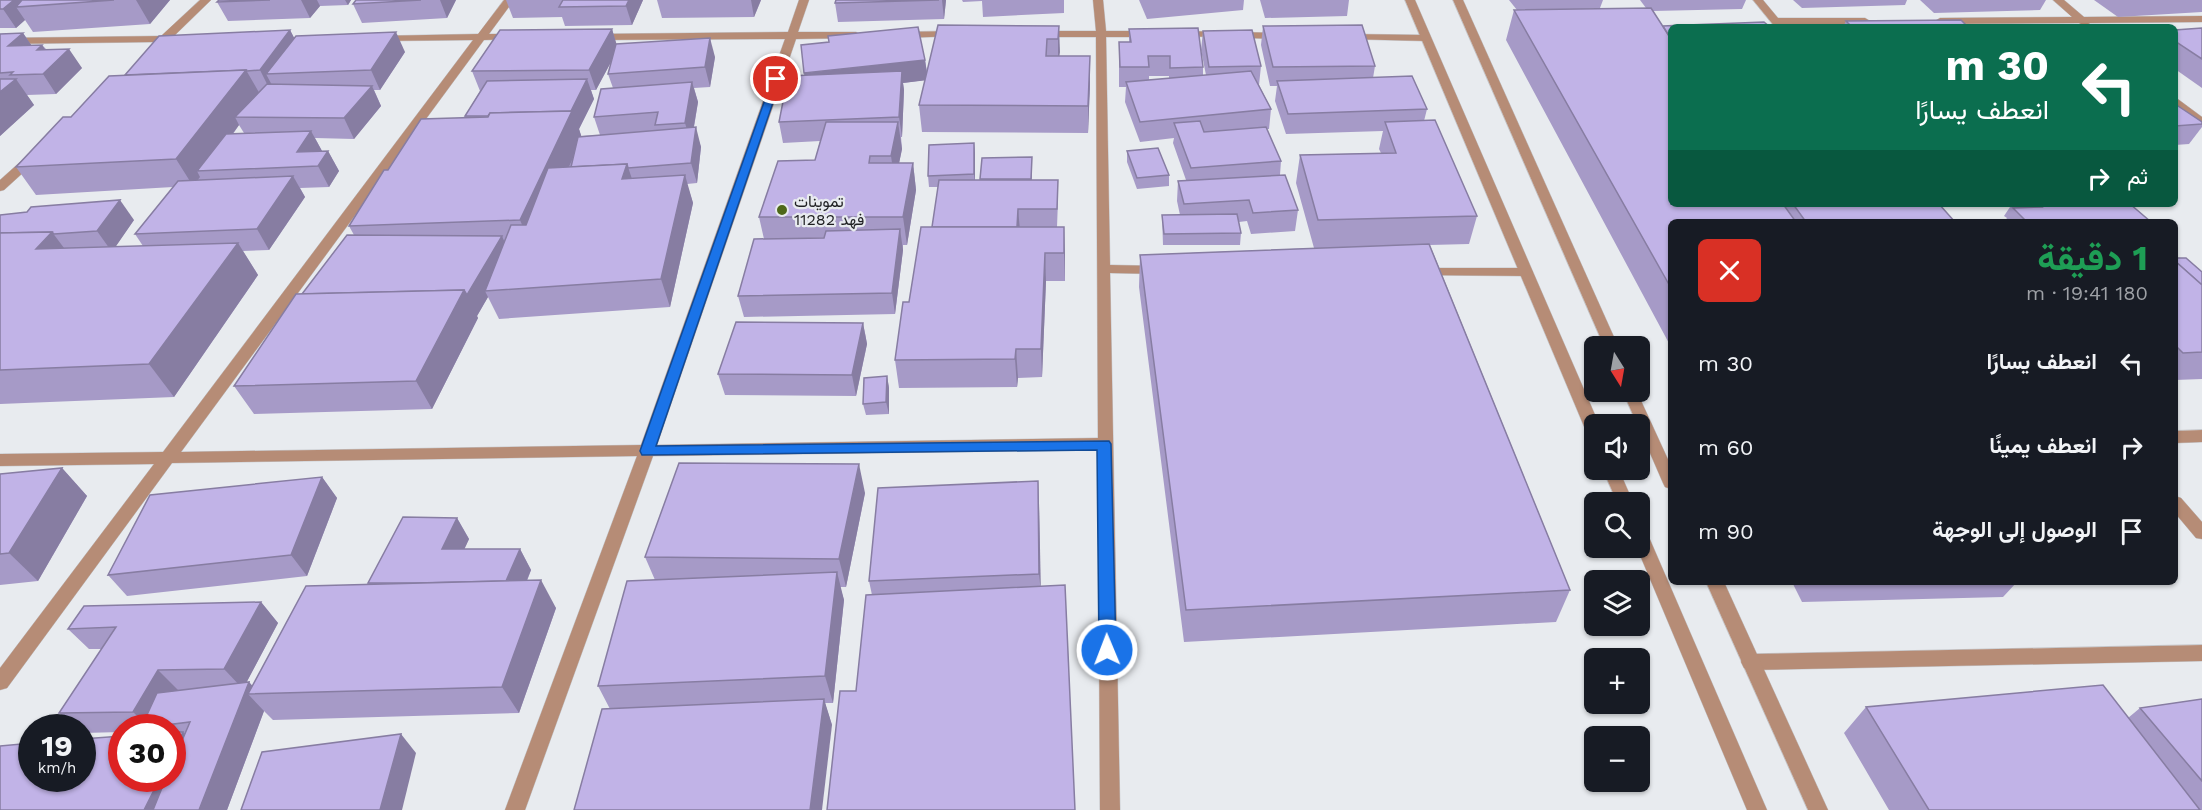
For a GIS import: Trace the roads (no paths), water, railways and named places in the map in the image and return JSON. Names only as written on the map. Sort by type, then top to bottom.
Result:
[{"type":"street","points":[[147,55],[207,0]]},
{"type":"street","points":[[0,682],[483,38],[509,0]]},
{"type":"street","points":[[515,810],[647,451],[804,0]]},
{"type":"street","points":[[1098,0],[1101,33],[1110,810]]},
{"type":"street","points":[[1410,0],[1587,414]]},
{"type":"street","points":[[1458,0],[1607,336]]},
{"type":"street","points":[[1758,0],[1778,24],[1881,21]]},
{"type":"street","points":[[2058,0],[2086,24]]},
{"type":"street","points":[[1929,21],[2086,24],[2202,19]]},
{"type":"street","points":[[886,35],[970,34]]},
{"type":"street","points":[[1029,34],[1298,36]]},
{"type":"street","points":[[578,37],[863,35]]},
{"type":"street","points":[[365,38],[531,37]]},
{"type":"street","points":[[1333,37],[1426,38]]},
{"type":"street","points":[[0,40],[188,39]]},
{"type":"street","points":[[2178,103],[2202,123]]},
{"type":"street","points":[[0,187],[43,148]]},
{"type":"street","points":[[1103,269],[1174,270]]},
{"type":"street","points":[[1409,272],[1526,272]]},
{"type":"street","points":[[1635,402],[1668,476]]},
{"type":"street","points":[[2178,437],[2202,436]]},
{"type":"street","points":[[0,460],[1104,444]]},
{"type":"street","points":[[2178,505],[2202,533]]},
{"type":"street","points":[[1650,558],[1757,810]]},
{"type":"street","points":[[1715,585],[1818,810]]},
{"type":"street","points":[[1750,662],[2202,653]]},
{"type":"place","name":"تموينات فهد 11282","points":[[782,210]]}]
